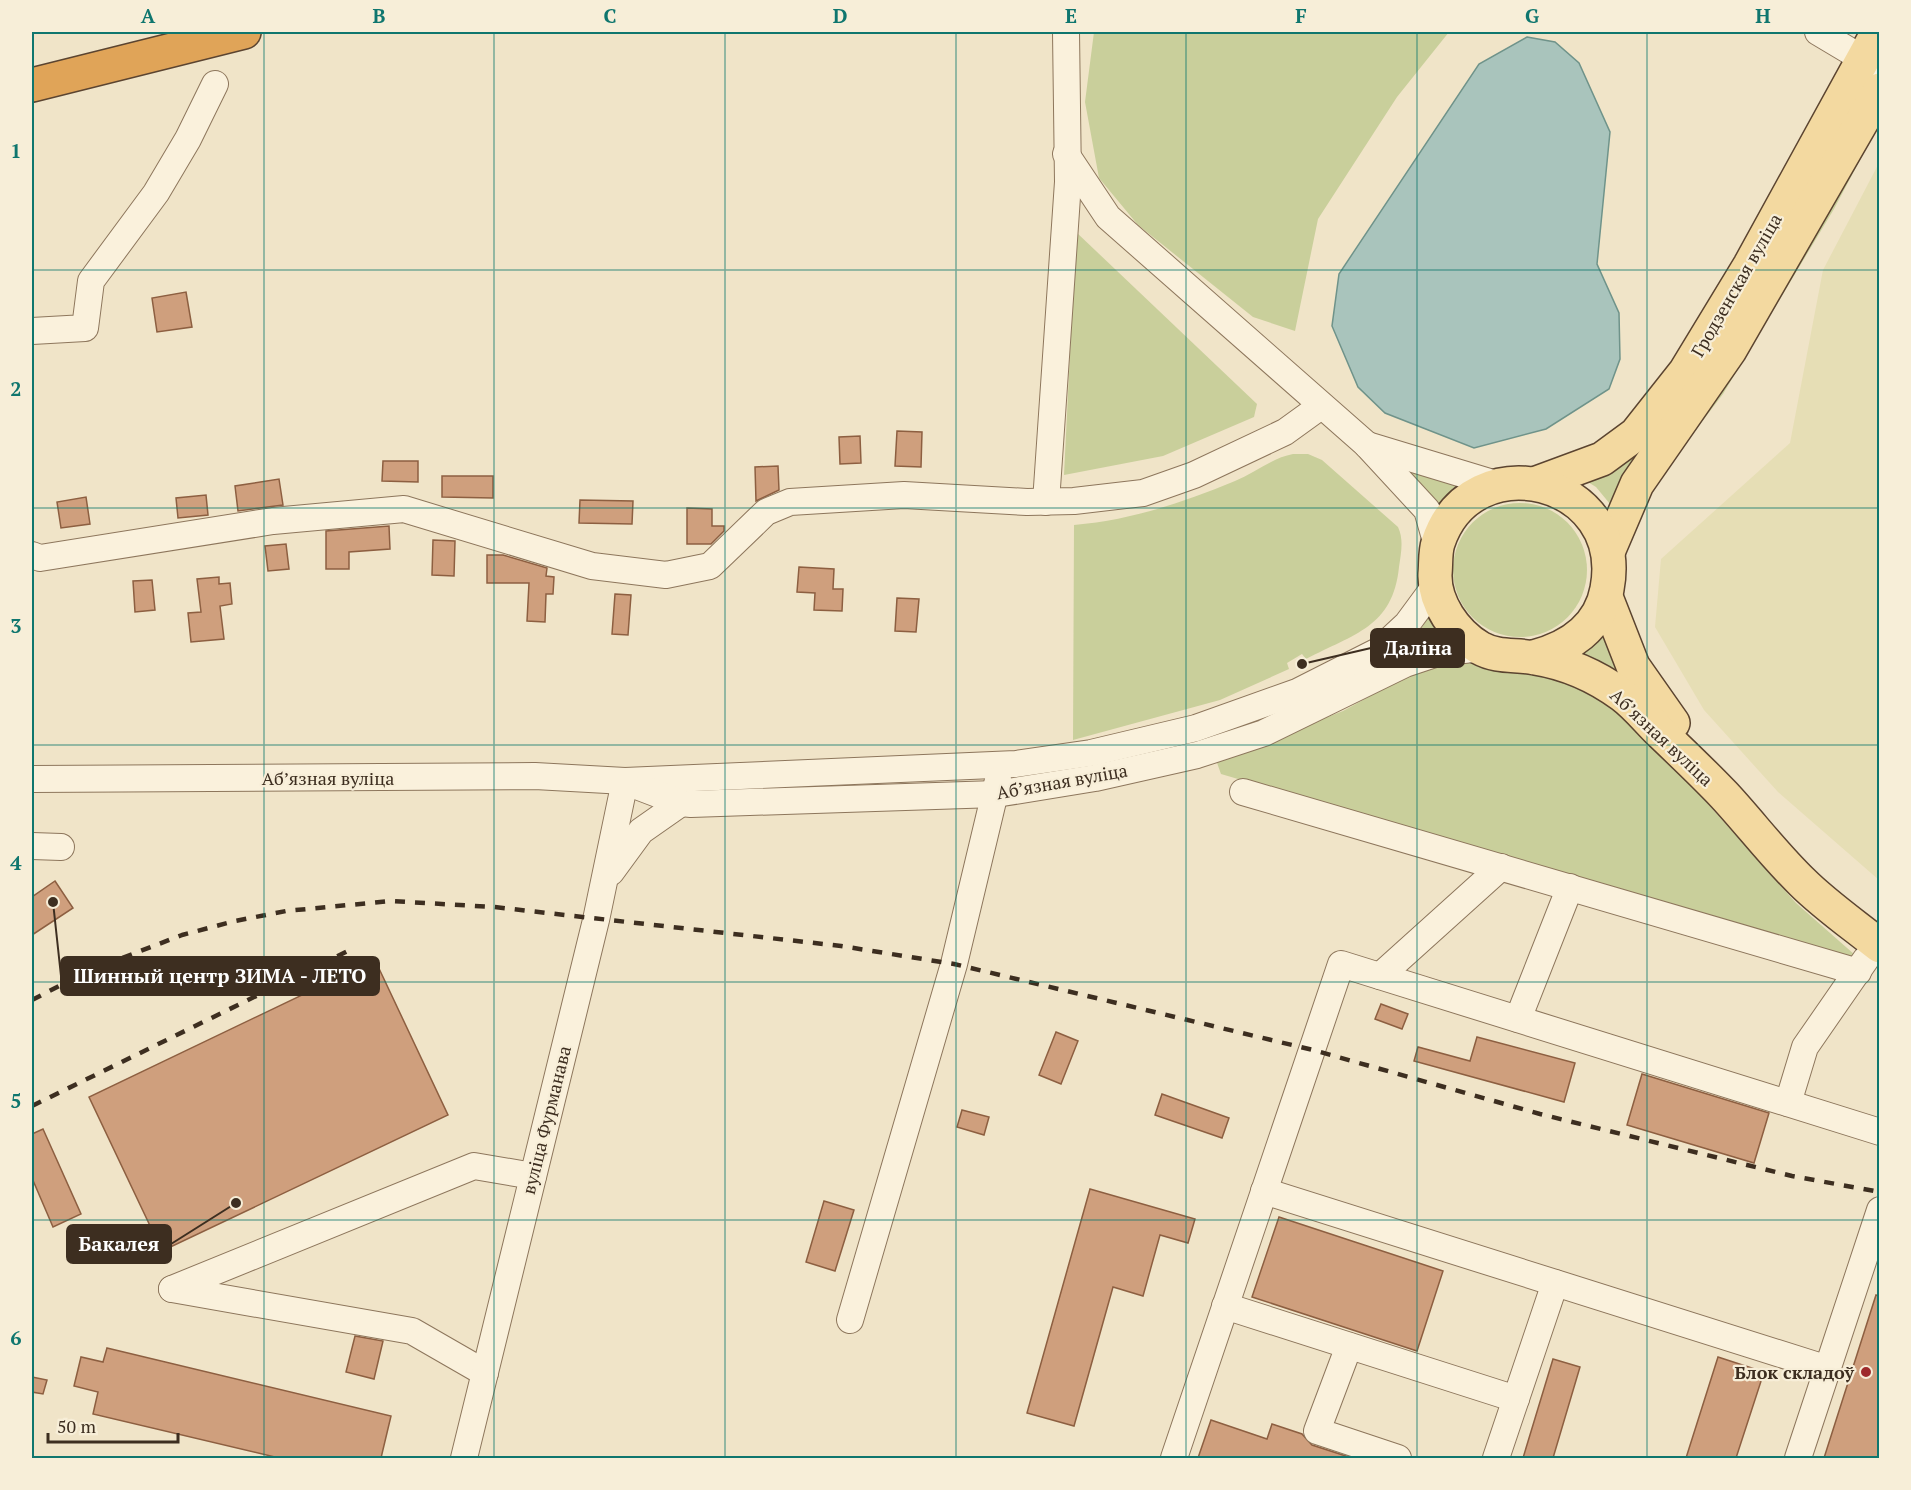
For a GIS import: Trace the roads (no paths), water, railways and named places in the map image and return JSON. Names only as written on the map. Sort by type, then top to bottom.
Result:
[{"type":"highway","points":[[32,73],[230,35]]},
{"type":"highway","points":[[32,85],[230,35]]},
{"type":"main road","name":"Гродзенская вуліца","points":[[1537,483],[1602,459],[1636,434],[1685,372],[1873,53]]},
{"type":"main road","name":"Гродзенская вуліца","points":[[1608,552],[1637,484],[1730,350],[1880,90]]},
{"type":"main road","name":"Абʼязная вуліца","points":[[1537,483],[1570,496],[1595,520],[1608,552],[1610,575],[1606,597],[1595,619],[1578,638],[1558,651],[1534,657],[1506,657],[1481,648],[1451,622],[1435,586],[1437,544],[1450,518],[1472,497],[1498,484],[1537,483]]},
{"type":"main road","name":"Абʼязная вуліца","points":[[1606,597],[1632,666],[1722,793]]},
{"type":"main road","name":"Абʼязная вуліца","points":[[1534,657],[1586,672],[1624,696],[1722,793],[1802,882],[1878,945]]},
{"type":"street","points":[[1046,502],[1068,182],[1066,32]]},
{"type":"street","points":[[1818,32],[1873,53]]},
{"type":"street","points":[[32,331],[85,327],[91,281],[156,193],[188,139],[215,84]]},
{"type":"street","points":[[1066,154],[1108,217],[1366,444],[1427,510],[1437,544]]},
{"type":"street","points":[[32,555],[40,558],[273,520],[404,509],[592,566],[666,575],[710,566],[766,512],[790,502],[904,495],[1046,502],[1143,493],[1194,475],[1285,432],[1321,406]]},
{"type":"street","points":[[1366,444],[1498,484]]},
{"type":"street","name":"Абʼязная вуліца","points":[[32,780],[535,776],[625,782],[999,765],[1091,753],[1196,728],[1297,692],[1378,651],[1407,624],[1435,586]]},
{"type":"street","name":"Абʼязная вуліца","points":[[625,782],[681,803],[996,794],[1095,778],[1197,755],[1264,733],[1405,664],[1438,653],[1481,648]]},
{"type":"street","points":[[850,1320],[954,964],[996,794],[999,765]]},
{"type":"street","name":"вуліца Фурманава","points":[[464,1458],[604,882],[625,782]]},
{"type":"street","points":[[1243,792],[1857,972]]},
{"type":"street","points":[[604,882],[641,831],[681,803]]},
{"type":"street","points":[[32,846],[61,847]]},
{"type":"street","points":[[1380,976],[1501,867]]},
{"type":"street","points":[[1518,1019],[1570,887]]},
{"type":"street","points":[[1788,1103],[1805,1047],[1878,945]]},
{"type":"street","points":[[1174,1458],[1341,964],[1880,1132]]},
{"type":"street","points":[[485,1372],[412,1331],[172,1289],[474,1166],[532,1176]]},
{"type":"street","points":[[1264,1191],[1828,1369]]},
{"type":"street","points":[[1798,1458],[1880,1210]]},
{"type":"street","points":[[1496,1458],[1555,1283]]},
{"type":"street","points":[[1225,1306],[1516,1399]]},
{"type":"street","points":[[1349,1346],[1317,1431],[1398,1458]]},
{"type":"water","points":[[1527,37],[1555,42],[1579,63],[1610,132],[1597,264],[1619,313],[1620,359],[1609,389],[1546,429],[1474,448],[1385,413],[1358,387],[1332,326],[1339,274],[1479,64]]},
{"type":"railway","points":[[32,1000],[86,972],[182,935],[235,921],[286,911],[391,901],[494,907],[841,946],[954,964],[1313,1050],[1540,1114],[1792,1176],[1880,1192]]},
{"type":"railway","points":[[32,1106],[350,950]]},
{"type":"place","name":"Даліна","points":[[1302,664]]},
{"type":"place","name":"Шинный центр ЗИМА - ЛЕТО","points":[[53,902]]},
{"type":"place","name":"Бакалея","points":[[236,1203]]},
{"type":"place","name":"Блок складоў","points":[[1866,1372]]}]
